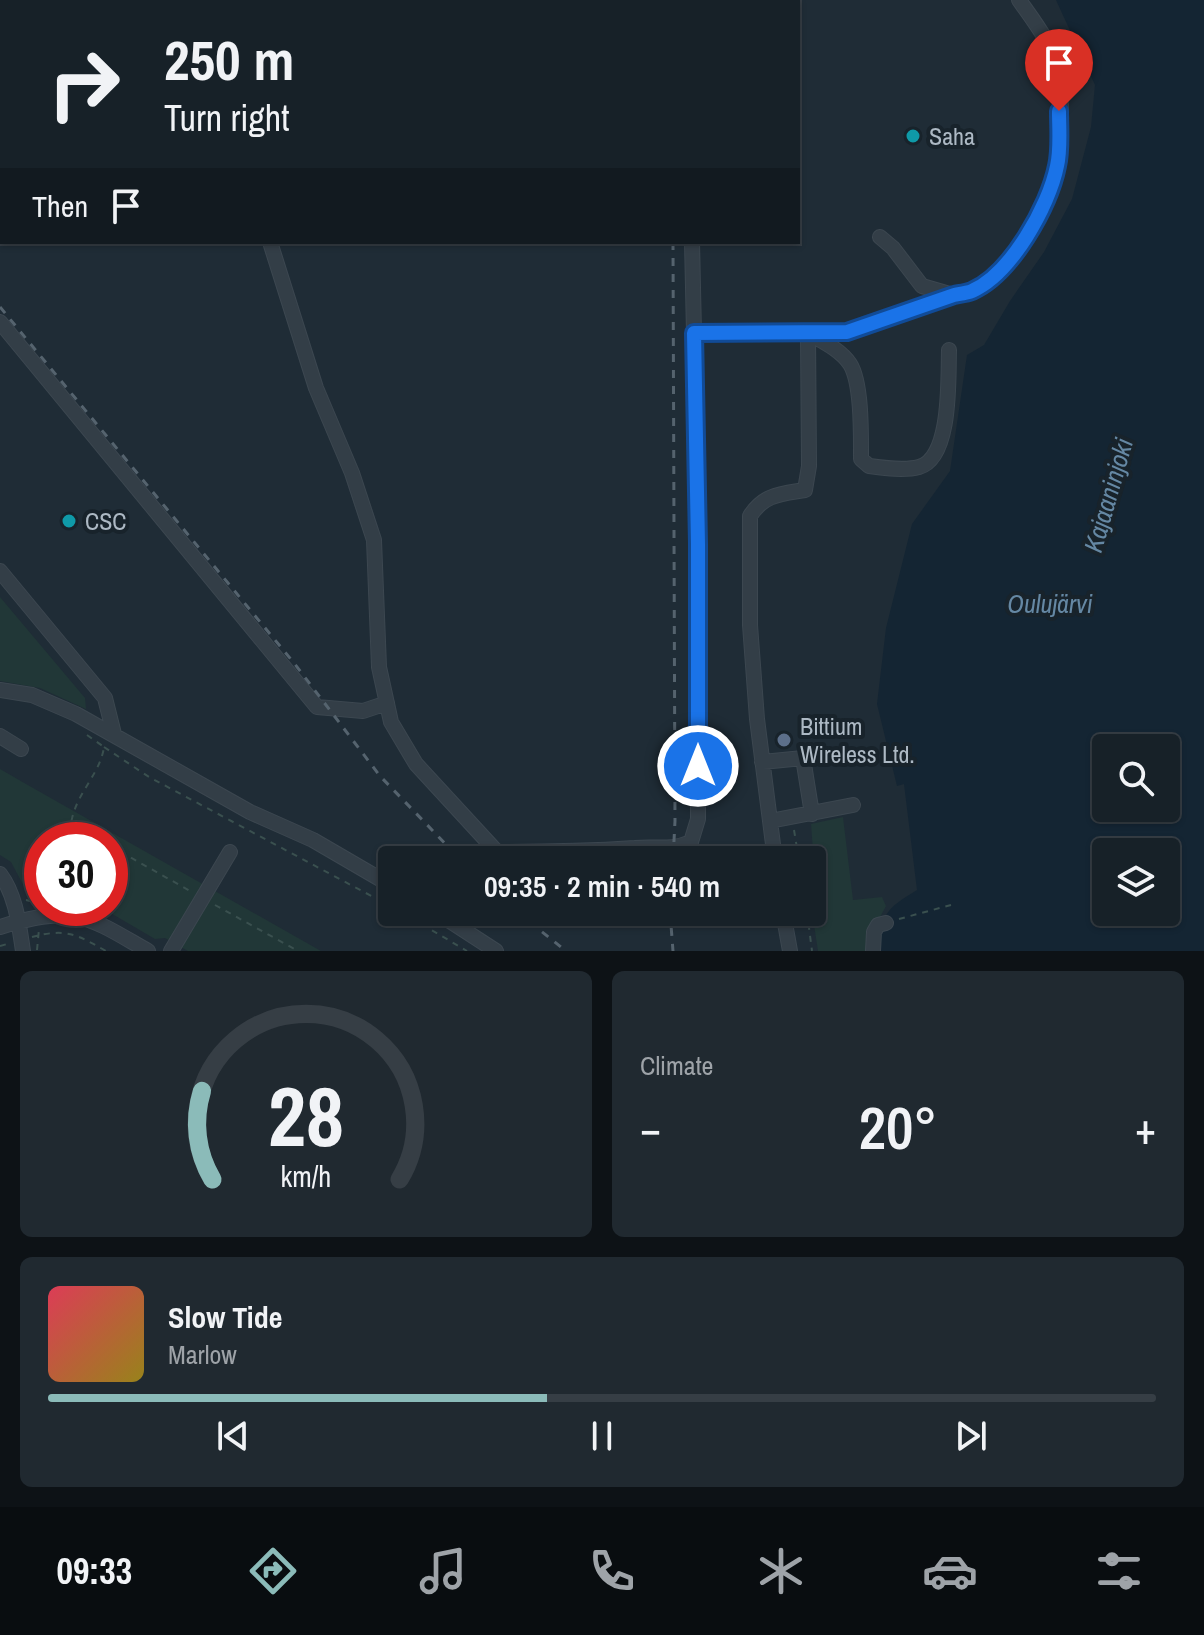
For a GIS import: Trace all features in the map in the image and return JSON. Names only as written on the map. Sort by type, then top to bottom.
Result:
[{"type":"street","points":[[694,333],[847,332],[972,291],[989,280],[1024,241],[1044,205],[1058,162],[1057,66],[1019,0]]},
{"type":"street","points":[[880,237],[893,248],[922,286],[954,295]]},
{"type":"street","points":[[271,244],[316,388],[352,473],[374,540],[377,645],[391,722],[416,764],[487,846]]},
{"type":"street","points":[[681,846],[691,842],[698,819],[698,544],[692,244]]},
{"type":"street","points":[[0,322],[317,707],[363,711],[387,703]]},
{"type":"street","points":[[808,333],[830,345],[849,363],[856,378],[861,459],[869,466],[920,467],[930,461],[947,415],[949,350]]},
{"type":"street","points":[[773,846],[750,625],[750,516],[759,503],[777,495],[805,490],[809,466],[808,333]]},
{"type":"street","points":[[0,571],[105,698],[114,734]]},
{"type":"street","points":[[0,690],[32,695],[114,734],[250,812],[313,840],[378,878]]},
{"type":"street","points":[[0,736],[21,749]]},
{"type":"street","points":[[762,762],[803,758],[812,814]]},
{"type":"street","points":[[770,821],[853,805]]},
{"type":"street","points":[[171,951],[230,852]]},
{"type":"street","points":[[0,874],[7,883],[22,946]]},
{"type":"street","points":[[0,927],[18,921],[75,916],[108,929],[148,951]]},
{"type":"street","points":[[873,951],[874,932],[878,925],[886,923]]},
{"type":"street","points":[[461,926],[496,951]]},
{"type":"street","points":[[786,926],[790,951]]},
{"type":"path","points":[[104,747],[149,777],[378,900]]},
{"type":"path","points":[[791,818],[796,846]]},
{"type":"path","points":[[886,923],[951,905]]},
{"type":"path","points":[[425,926],[467,951]]},
{"type":"path","points":[[809,926],[812,951]]},
{"type":"path","points":[[0,940],[1,946],[22,946],[40,935],[67,932],[106,951]]},
{"type":"path","points":[[37,951],[40,935]]},
{"type":"green space","points":[[0,597],[85,698],[86,709],[40,688],[0,681]]},
{"type":"green space","points":[[0,769],[93,822],[24,822],[24,886],[11,862],[0,855]]},
{"type":"green space","points":[[843,817],[853,900],[882,897],[886,906],[878,931],[866,937],[867,951],[818,951],[814,926],[826,926],[826,846],[813,846],[811,824]]},
{"type":"green space","points":[[128,842],[321,951],[188,951],[165,938],[155,939],[128,923]]},
{"type":"water","name":"Oulujärvi","points":[[1056,0],[1204,0],[1204,951],[878,951],[887,914],[917,890],[904,784],[897,786],[877,704],[886,628],[912,524],[950,471],[967,355],[984,345],[1044,252],[1072,199],[1091,127],[1095,85]]},
{"type":"railway","points":[[673,244],[674,846]]},
{"type":"railway","points":[[0,307],[294,663],[380,776],[448,846]]},
{"type":"railway","points":[[535,926],[566,951]]},
{"type":"railway","points":[[671,926],[673,951]]},
{"type":"place","name":"Saha","points":[[913,136]]},
{"type":"place","name":"CSC","points":[[69,521]]},
{"type":"place","name":"Bittium Wireless Ltd.","points":[[784,740]]},
{"type":"route","points":[[698,766],[694,333],[847,332],[972,291],[1005,264],[1024,241],[1039,215],[1052,186],[1058,162],[1059,111]]},
{"type":"water label","name":"Kajaaninjoki","points":[[1108,495]]}]
